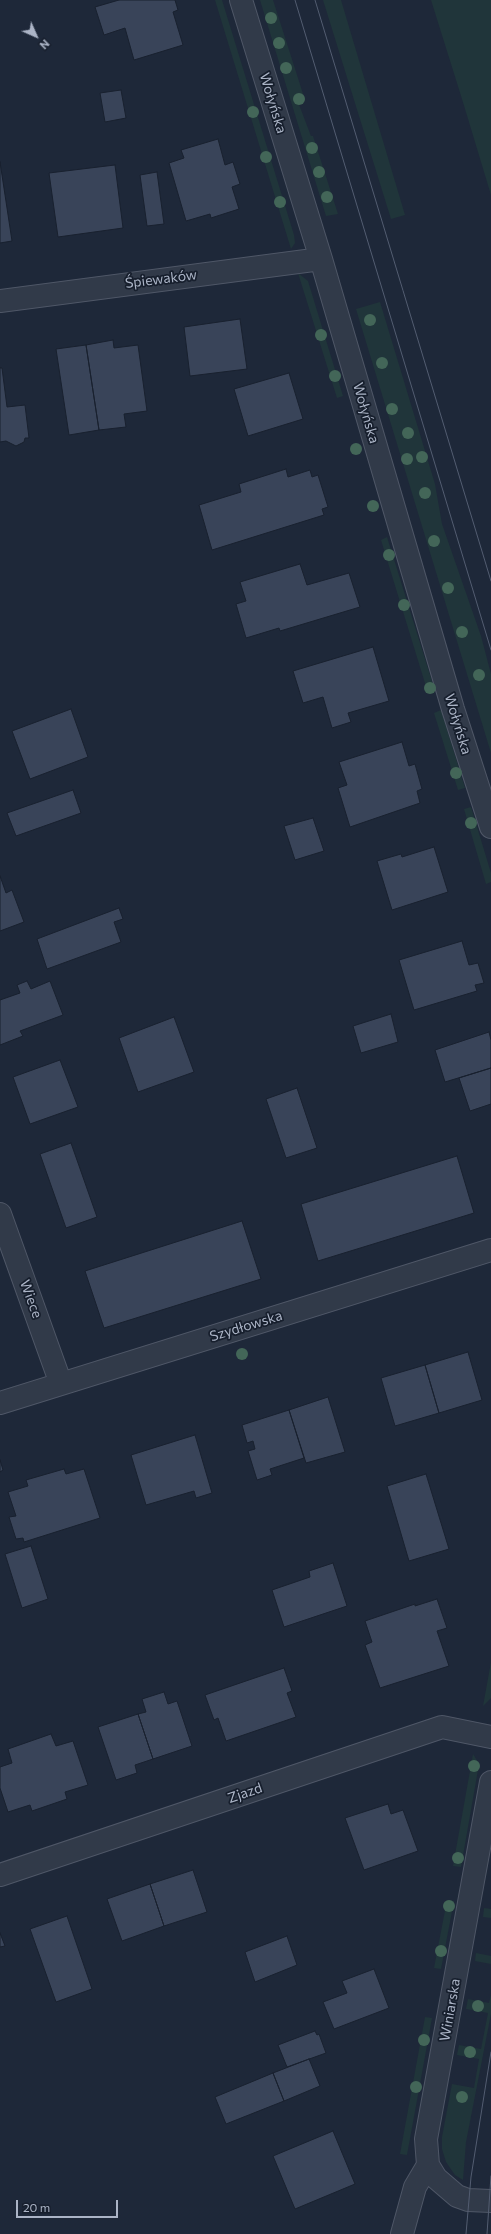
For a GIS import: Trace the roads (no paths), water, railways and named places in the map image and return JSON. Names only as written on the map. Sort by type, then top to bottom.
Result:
[{"type":"street","name":"Wołyńska","points":[[241,0],[321,258],[453,709],[491,827]]},
{"type":"street","name":"Śpiewaków","points":[[0,300],[321,258]]},
{"type":"street","name":"Wiece","points":[[0,1214],[61,1384]]},
{"type":"street","name":"Szydłowska","points":[[0,1403],[491,1250]]},
{"type":"street","name":"Zjazd","points":[[0,1876],[442,1727],[491,1737]]},
{"type":"street","name":"Winiarska","points":[[428,2165],[426,2139],[491,1782]]},
{"type":"street","points":[[402,2234],[415,2187],[428,2165],[436,2178],[457,2196],[468,2200],[491,2201]]},
{"type":"tram line","points":[[295,0],[491,650]]},
{"type":"tram line","points":[[315,0],[491,581]]},
{"type":"tram line","points":[[466,2234],[471,2177],[491,2052]]},
{"type":"tram line","points":[[487,2234],[491,2176]]}]
